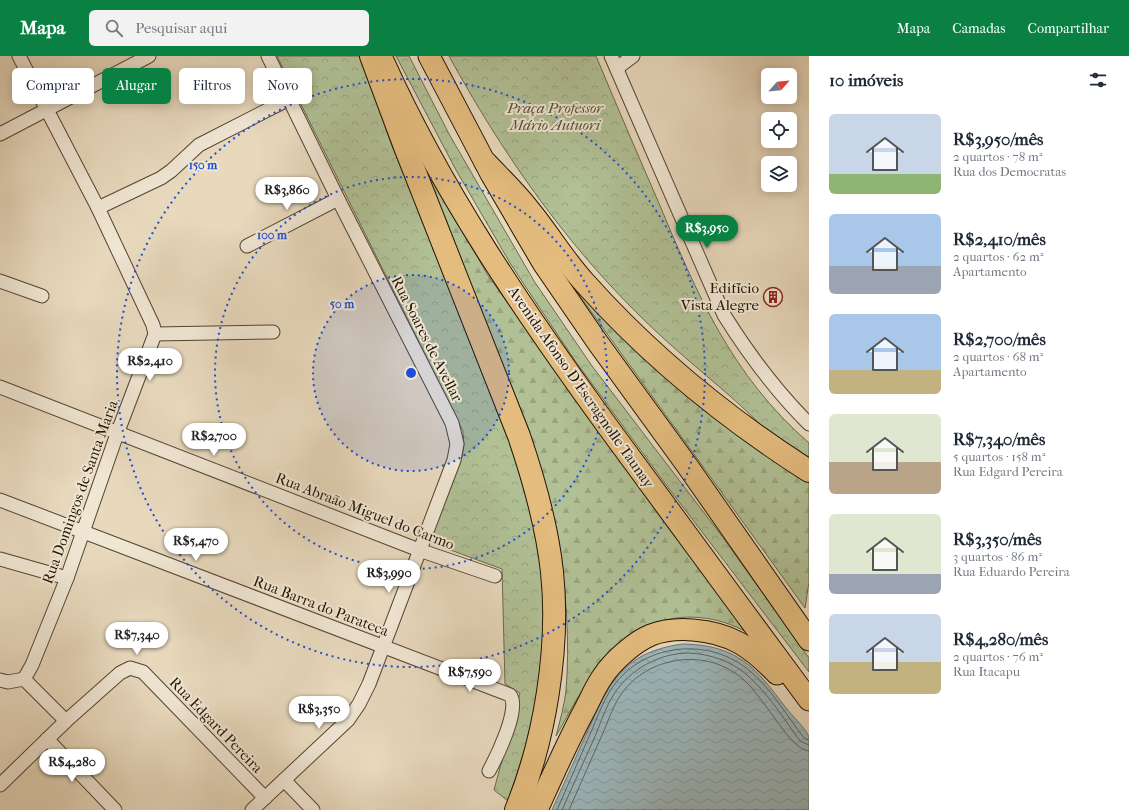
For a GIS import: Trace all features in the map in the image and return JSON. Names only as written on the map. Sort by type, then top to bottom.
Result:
[{"type":"highway","points":[[371,56],[519,436],[534,481],[544,519],[552,572],[553,650],[542,730],[534,762],[516,810]]},
{"type":"highway","name":"Avenida Afonso D'Escragnolle Taunay","points":[[381,56],[434,161],[498,269],[527,313],[633,462],[809,700]]},
{"type":"highway","points":[[429,56],[486,163],[543,263],[809,640]]},
{"type":"highway","points":[[486,163],[529,209],[583,281],[670,369],[728,415],[809,471]]},
{"type":"highway","points":[[537,810],[572,734],[603,676],[632,647],[651,635],[686,630],[710,631],[726,635],[740,642],[757,654],[809,706]]},
{"type":"street","points":[[19,56],[98,208],[153,324],[155,334],[273,332]]},
{"type":"street","points":[[0,134],[46,110],[127,61],[149,56]]},
{"type":"street","name":"Rua Soares de Avellar","points":[[268,56],[274,68]]},
{"type":"street","points":[[611,56],[724,315],[745,349],[770,382],[809,424]]},
{"type":"street","points":[[617,68],[633,56]]},
{"type":"street","points":[[98,208],[161,178],[171,172],[199,145],[279,104]]},
{"type":"street","name":"Rua Soares de Avellar","points":[[252,810],[348,720],[359,704],[384,647],[419,550],[454,460],[457,444],[452,423],[291,104]]},
{"type":"street","points":[[248,246],[338,199]]},
{"type":"street","points":[[0,281],[42,296]]},
{"type":"street","name":"Rua Domingos de Santa Maria","points":[[24,679],[32,664],[67,578],[117,434],[155,334]]},
{"type":"street","name":"Rua Abraão Miguel do Carmo","points":[[0,387],[117,434],[419,550],[495,576]]},
{"type":"street","name":"Rua Barra do Parateca","points":[[0,500],[507,694],[512,698],[512,711],[500,749],[489,771]]},
{"type":"street","points":[[0,559],[67,578]]},
{"type":"street","name":"Rua Edgard Pereira","points":[[0,785],[66,721],[120,673],[130,668],[143,672],[265,798]]},
{"type":"street","points":[[0,680],[8,682],[24,679],[66,721]]},
{"type":"street","points":[[47,739],[114,810]]},
{"type":"street","points":[[284,780],[313,810]]},
{"type":"green space","points":[[277,56],[360,56],[392,146],[513,438],[539,542],[544,601],[542,660],[533,717],[526,745],[508,801],[494,790],[520,693],[505,684],[502,569],[429,542],[462,457],[464,445],[463,431],[301,104],[312,104],[312,68],[283,68]]},
{"type":"green space","points":[[396,56],[409,56],[449,134],[534,281],[592,366],[724,539],[809,658],[809,672],[667,486],[576,362],[537,304],[510,263],[456,170]]},
{"type":"green space","name":"Praça Professor Mário Autuori","points":[[449,56],[596,56],[672,235],[702,301],[737,361],[758,390],[782,417],[809,443],[809,461],[772,435],[661,336],[611,286],[584,256],[535,193],[512,160],[490,126]]},
{"type":"green space","points":[[420,158],[422,158],[487,274],[669,529],[738,617],[746,632],[725,623],[688,617],[675,618],[653,625],[646,629],[603,665],[589,681],[556,736],[566,691],[568,654],[564,581],[559,545]]},
{"type":"green space","points":[[569,281],[647,360],[679,390],[738,435],[809,482],[809,582],[805,608]]},
{"type":"water","points":[[683,644],[702,645],[718,649],[732,654],[744,661],[765,681],[805,730],[809,737],[809,810],[552,810],[593,718],[601,702],[619,674],[631,663],[645,655],[662,648]]},
{"type":"place","name":"Edifício Vista Alegre","points":[[773,297]]}]
